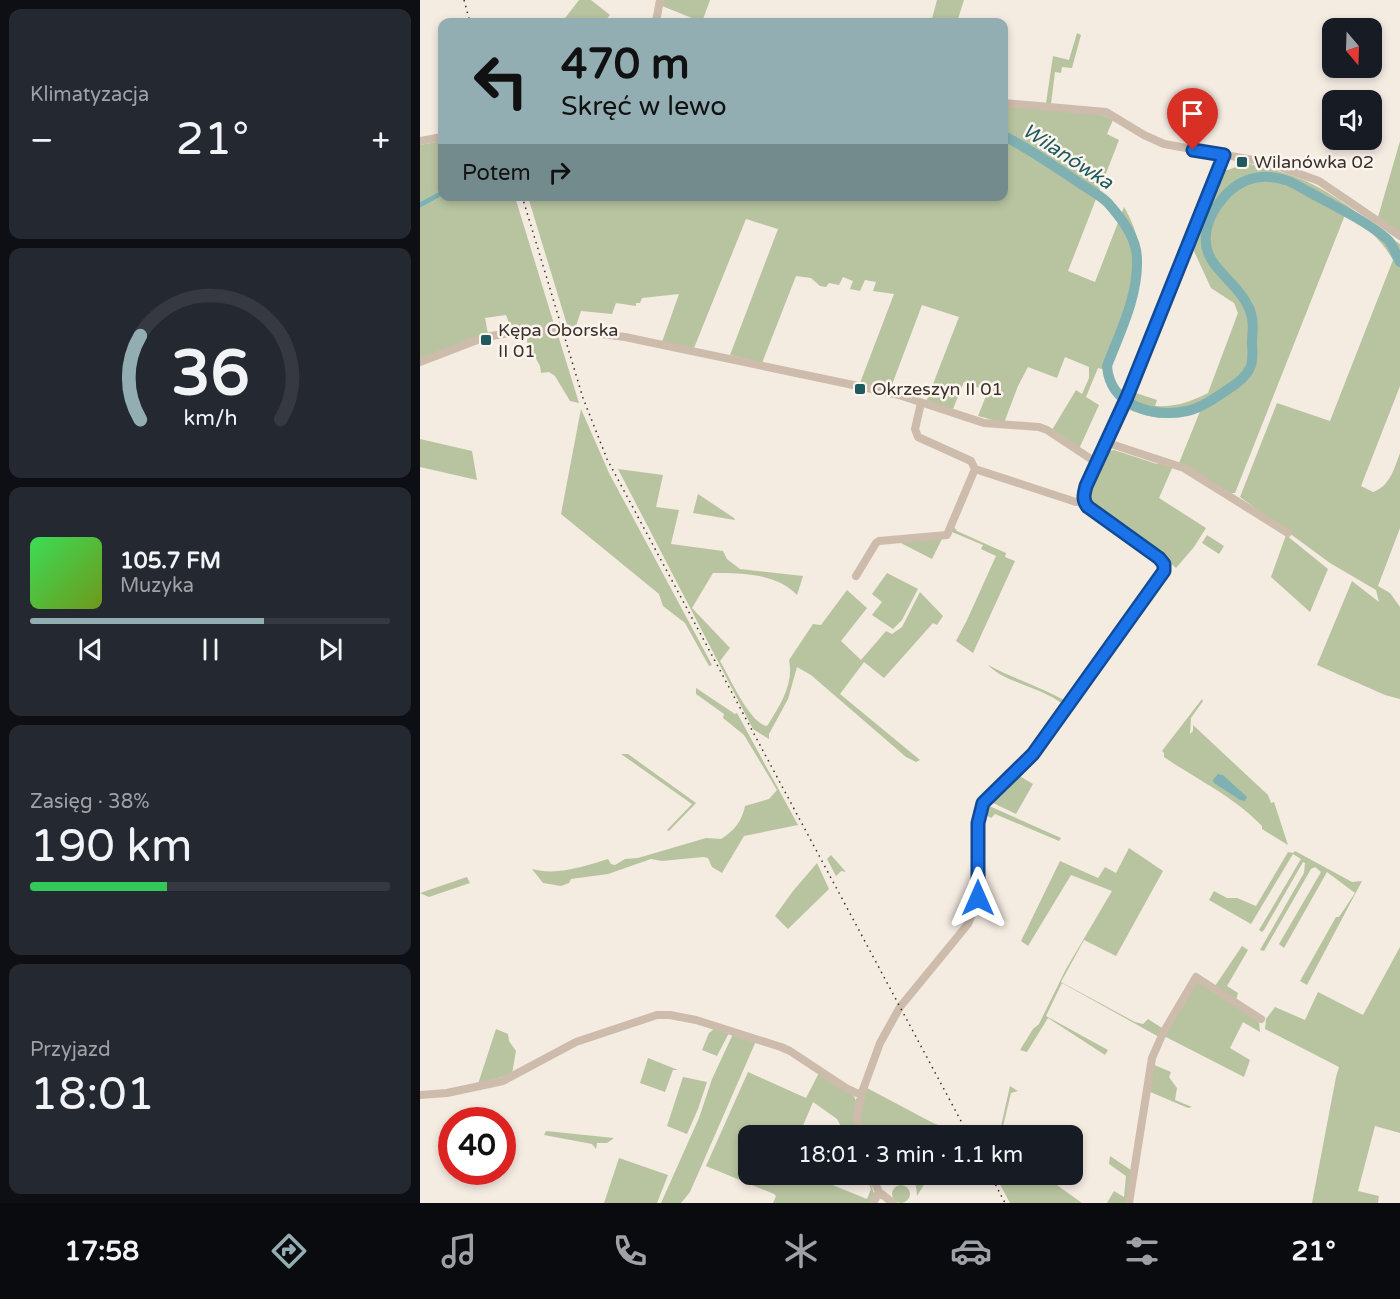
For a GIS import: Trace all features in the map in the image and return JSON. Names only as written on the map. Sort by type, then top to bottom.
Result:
[{"type":"street","points":[[657,18],[660,0]]},
{"type":"street","points":[[1008,103],[1106,112],[1164,144],[1283,168],[1319,181],[1400,236]]},
{"type":"street","points":[[420,141],[438,138]]},
{"type":"street","points":[[857,1125],[861,1095],[880,1043],[900,1007],[968,924],[978,898],[979,816],[983,803],[1033,754],[1164,571],[1164,564],[1159,558],[1088,507],[1084,501],[1086,486],[1126,401],[1224,155]]},
{"type":"street","points":[[420,362],[485,337],[502,333],[562,329],[604,334],[899,395],[984,423],[1044,429],[1097,462]]},
{"type":"street","points":[[921,403],[915,429],[917,436],[971,461],[975,469],[1076,502],[1084,501]]},
{"type":"street","points":[[1108,443],[1184,468],[1288,533]]},
{"type":"street","points":[[856,576],[879,541],[947,535],[975,469]]},
{"type":"street","points":[[1129,1203],[1152,1058],[1163,1033],[1196,977],[1261,1019]]},
{"type":"street","points":[[420,1095],[447,1093],[503,1081],[576,1041],[650,1017],[664,1015],[696,1020],[781,1047],[861,1095]]},
{"type":"street","points":[[876,1185],[879,1192],[893,1203]]},
{"type":"street","points":[[873,1203],[879,1192]]},
{"type":"green space","points":[[579,0],[591,0],[610,15],[607,18],[565,18]]},
{"type":"green space","points":[[664,0],[710,0],[703,18],[692,18],[662,6]]},
{"type":"green space","points":[[937,0],[964,0],[958,18],[932,18]]},
{"type":"green space","points":[[1077,33],[1081,35],[1072,68],[1062,67],[1061,73],[1055,72],[1051,104],[1046,103],[1053,56],[1069,60]]},
{"type":"green space","points":[[1008,106],[1100,114],[1113,120],[1107,134],[1119,140],[1068,271],[1095,282],[1124,207],[1134,229],[1139,249],[1140,268],[1132,305],[1112,366],[1116,386],[1118,389],[1126,390],[1121,403],[1110,388],[1106,370],[1098,368],[1086,397],[1099,405],[1079,449],[1052,430],[1076,390],[1082,394],[1089,378],[1089,367],[1065,357],[1057,378],[1028,367],[1004,423],[978,416],[990,386],[984,383],[981,389],[964,382],[953,409],[926,402],[959,317],[922,305],[890,390],[860,383],[894,294],[873,291],[876,282],[865,280],[860,291],[850,289],[853,281],[843,277],[839,285],[829,283],[826,287],[820,286],[811,278],[796,276],[762,363],[730,355],[778,229],[746,219],[694,348],[662,342],[679,294],[642,298],[636,306],[616,303],[612,314],[581,311],[576,326],[568,328],[529,201],[1008,201]]},
{"type":"green space","points":[[1400,141],[1400,232],[1378,217]]},
{"type":"green space","points":[[438,142],[438,192],[420,202],[420,145]]},
{"type":"green space","points":[[1246,163],[1291,175],[1316,186],[1400,244],[1400,386],[1361,486],[1373,492],[1384,486],[1391,476],[1400,453],[1400,528],[1378,586],[1390,593],[1400,607],[1400,699],[1385,695],[1317,665],[1352,581],[1379,602],[1376,590],[1330,563],[1240,497],[1277,403],[1330,421],[1393,260],[1378,239],[1345,215],[1235,493],[1230,493],[1179,463],[1201,409],[1164,418],[1147,416],[1127,409],[1133,392],[1157,400],[1155,406],[1183,403],[1208,393],[1238,313],[1234,303],[1211,288],[1193,249],[1210,196],[1222,169],[1228,170]]},
{"type":"green space","points":[[438,198],[438,201],[516,201],[554,324],[548,328],[509,330],[506,315],[485,318],[488,334],[420,360],[420,208]]},
{"type":"green space","points":[[557,332],[579,403],[570,401],[555,376],[549,372],[541,373],[540,366],[527,342],[528,333]]},
{"type":"green space","points":[[581,409],[609,473],[712,665],[709,666],[685,623],[663,606],[659,594],[561,514]]},
{"type":"green space","points":[[420,439],[472,451],[477,480],[420,467]]},
{"type":"green space","points":[[1114,450],[1157,464],[1160,462],[1173,466],[1159,498],[1206,528],[1176,568],[1158,552],[1092,504],[1089,495],[1099,466],[1102,467],[1109,451]]},
{"type":"green space","points":[[618,469],[663,475],[656,507],[679,510],[671,544],[723,551],[727,559],[740,569],[803,576],[797,595],[789,588],[769,578],[746,574],[713,573],[692,608],[730,648],[720,661],[747,709],[760,723],[767,726],[782,701],[788,685],[789,660],[813,624],[821,625],[847,590],[867,608],[841,641],[861,660],[886,631],[892,634],[902,627],[920,592],[943,616],[937,625],[933,623],[884,678],[864,662],[840,694],[920,760],[916,762],[906,757],[811,675],[797,667],[788,699],[769,734],[769,739],[753,729]]},
{"type":"green space","points":[[698,494],[734,518],[735,520],[693,513]]},
{"type":"green space","points":[[954,527],[957,531],[1006,553],[1005,557],[1015,561],[973,653],[956,641],[996,556],[981,549],[983,545],[952,532]]},
{"type":"green space","points":[[1207,535],[1224,546],[1219,554],[1202,543]]},
{"type":"green space","points":[[1286,535],[1328,569],[1310,612],[1271,577]]},
{"type":"green space","points":[[943,537],[932,559],[897,541]]},
{"type":"green space","points":[[887,573],[918,589],[902,620],[893,629],[872,615],[882,602],[872,594]]},
{"type":"green space","points":[[988,665],[1066,701],[1064,705],[1004,676]]},
{"type":"green space","points":[[696,688],[735,714],[737,713],[798,825],[744,836],[722,873],[712,867],[708,858],[703,857],[662,861],[651,859],[608,874],[571,879],[569,883],[561,886],[543,883],[532,869],[561,871],[608,859],[611,864],[615,865],[625,859],[638,858],[706,838],[721,839],[737,825],[745,806],[769,799],[777,790],[744,735],[723,718],[724,714],[696,694]]},
{"type":"green space","points":[[1202,699],[1203,701],[1191,718],[1190,734],[1193,731],[1193,725],[1268,795],[1271,803],[1274,802],[1288,845],[1262,829],[1262,826],[1251,815],[1227,797],[1164,757],[1162,751]]},
{"type":"green space","points":[[621,754],[628,754],[696,803],[669,831],[667,830],[692,804]]},
{"type":"green space","points":[[1018,775],[1033,784],[1016,814],[989,801]]},
{"type":"green space","points":[[987,805],[1061,838],[1059,841],[995,814],[991,818],[983,813]]},
{"type":"green space","points":[[1129,848],[1163,871],[1116,956],[1084,940],[1061,982],[1135,1022],[1143,1024],[1148,1019],[1162,1028],[1159,1037],[1062,983],[1046,1016],[1108,1050],[1105,1055],[1048,1018],[1027,1052],[1020,1050],[1033,1029],[1039,1024],[1066,969],[1112,891],[1071,875],[1028,946],[1021,941],[1060,861],[1098,878],[1105,867],[1116,873]]},
{"type":"green space","points":[[1295,851],[1352,882],[1362,881],[1307,985],[1300,981],[1336,917],[1339,917],[1355,893],[1327,872],[1284,948],[1279,944],[1321,872],[1315,867],[1311,869],[1264,951],[1260,950],[1304,873],[1305,863],[1303,862],[1264,930],[1262,932],[1259,930],[1301,859],[1293,854],[1251,924],[1209,900],[1214,891],[1227,898],[1237,898],[1256,906],[1288,852]]},
{"type":"green space","points":[[831,855],[846,872],[841,871],[836,876],[827,859]]},
{"type":"green space","points":[[817,863],[829,889],[788,929],[775,916]]},
{"type":"green space","points":[[467,877],[470,883],[429,897],[420,893]]},
{"type":"green space","points":[[1242,946],[1248,950],[1227,986],[1238,993],[1236,1000],[1215,986]]},
{"type":"green space","points":[[1400,947],[1400,1133],[1375,1126],[1358,1191],[1379,1196],[1378,1203],[1312,1203],[1339,1067],[1265,1029],[1266,1019],[1275,1007],[1305,1020],[1318,992],[1363,1015]]},
{"type":"green space","points":[[1197,980],[1259,1021],[1260,1032],[1243,1022],[1230,1048],[1250,1060],[1244,1077],[1164,1036]]},
{"type":"green space","points":[[496,1029],[508,1034],[509,1041],[516,1051],[512,1074],[478,1084]]},
{"type":"green space","points":[[714,1029],[729,1033],[717,1056],[702,1050],[709,1033]]},
{"type":"green space","points":[[733,1034],[756,1041],[690,1192],[681,1203],[661,1203],[699,1118],[712,1079]]},
{"type":"green space","points":[[648,1058],[678,1070],[673,1070],[665,1092],[640,1083]]},
{"type":"green space","points":[[1152,1064],[1171,1072],[1169,1077],[1177,1088],[1175,1100],[1192,1107],[1188,1108],[1148,1091]]},
{"type":"green space","points":[[748,1072],[806,1098],[819,1073],[854,1096],[856,1125],[840,1125],[837,1119],[813,1102],[803,1125],[738,1125],[738,1179],[706,1166]]},
{"type":"green space","points":[[683,1077],[707,1082],[687,1134],[667,1126]]},
{"type":"green space","points":[[1010,1086],[1018,1091],[1011,1093],[1003,1125],[1001,1125]]},
{"type":"green space","points":[[867,1088],[939,1125],[860,1125],[862,1104]]},
{"type":"green space","points":[[546,1131],[614,1138],[607,1143],[597,1143],[596,1149],[592,1144],[544,1135]]},
{"type":"green space","points":[[1110,1156],[1131,1170],[1127,1203],[1107,1203],[1114,1191],[1124,1197],[1126,1176],[1109,1164]]},
{"type":"green space","points":[[619,1158],[668,1175],[657,1203],[604,1203]]},
{"type":"green space","points":[[752,1185],[833,1185],[867,1199],[871,1185],[874,1194],[870,1203],[773,1203],[776,1196]]},
{"type":"green space","points":[[897,1185],[905,1185],[910,1190],[910,1198],[905,1203],[897,1203],[892,1198],[892,1190]]},
{"type":"green space","points":[[915,1185],[924,1185],[917,1196]]},
{"type":"green space","points":[[1000,1185],[1057,1185],[1082,1203],[1010,1203]]},
{"type":"water","points":[[438,192],[438,198],[420,208],[420,202]]},
{"type":"water","points":[[1218,774],[1223,775],[1247,797],[1245,801],[1214,783],[1213,780]]},
{"type":"waterway","name":"Wilanówka","points":[[1008,138],[1101,197],[1128,229],[1136,252],[1137,274],[1127,314],[1107,366],[1110,380],[1116,391],[1135,406],[1161,413],[1197,408],[1237,383],[1246,375],[1251,365],[1253,328],[1250,310],[1236,288],[1214,264],[1206,245],[1207,229],[1214,210],[1227,194],[1241,183],[1267,177],[1283,179],[1294,184],[1379,232],[1391,244],[1400,262]]},
{"type":"railway","points":[[464,0],[469,18]]},
{"type":"railway","points":[[524,201],[583,398],[607,459],[963,1125]]},
{"type":"railway","points":[[996,1185],[1005,1203]]},
{"type":"place","name":"Wilanówka 02","points":[[1242,162]]},
{"type":"place","name":"Kępa Oborska II 01","points":[[486,340]]},
{"type":"place","name":"Okrzeszyn II 01","points":[[860,389]]},
{"type":"route","points":[[978,898],[978,823],[983,803],[1033,754],[1164,571],[1164,564],[1159,558],[1088,507],[1084,501],[1084,495],[1127,397],[1224,155],[1193,150]]}]
